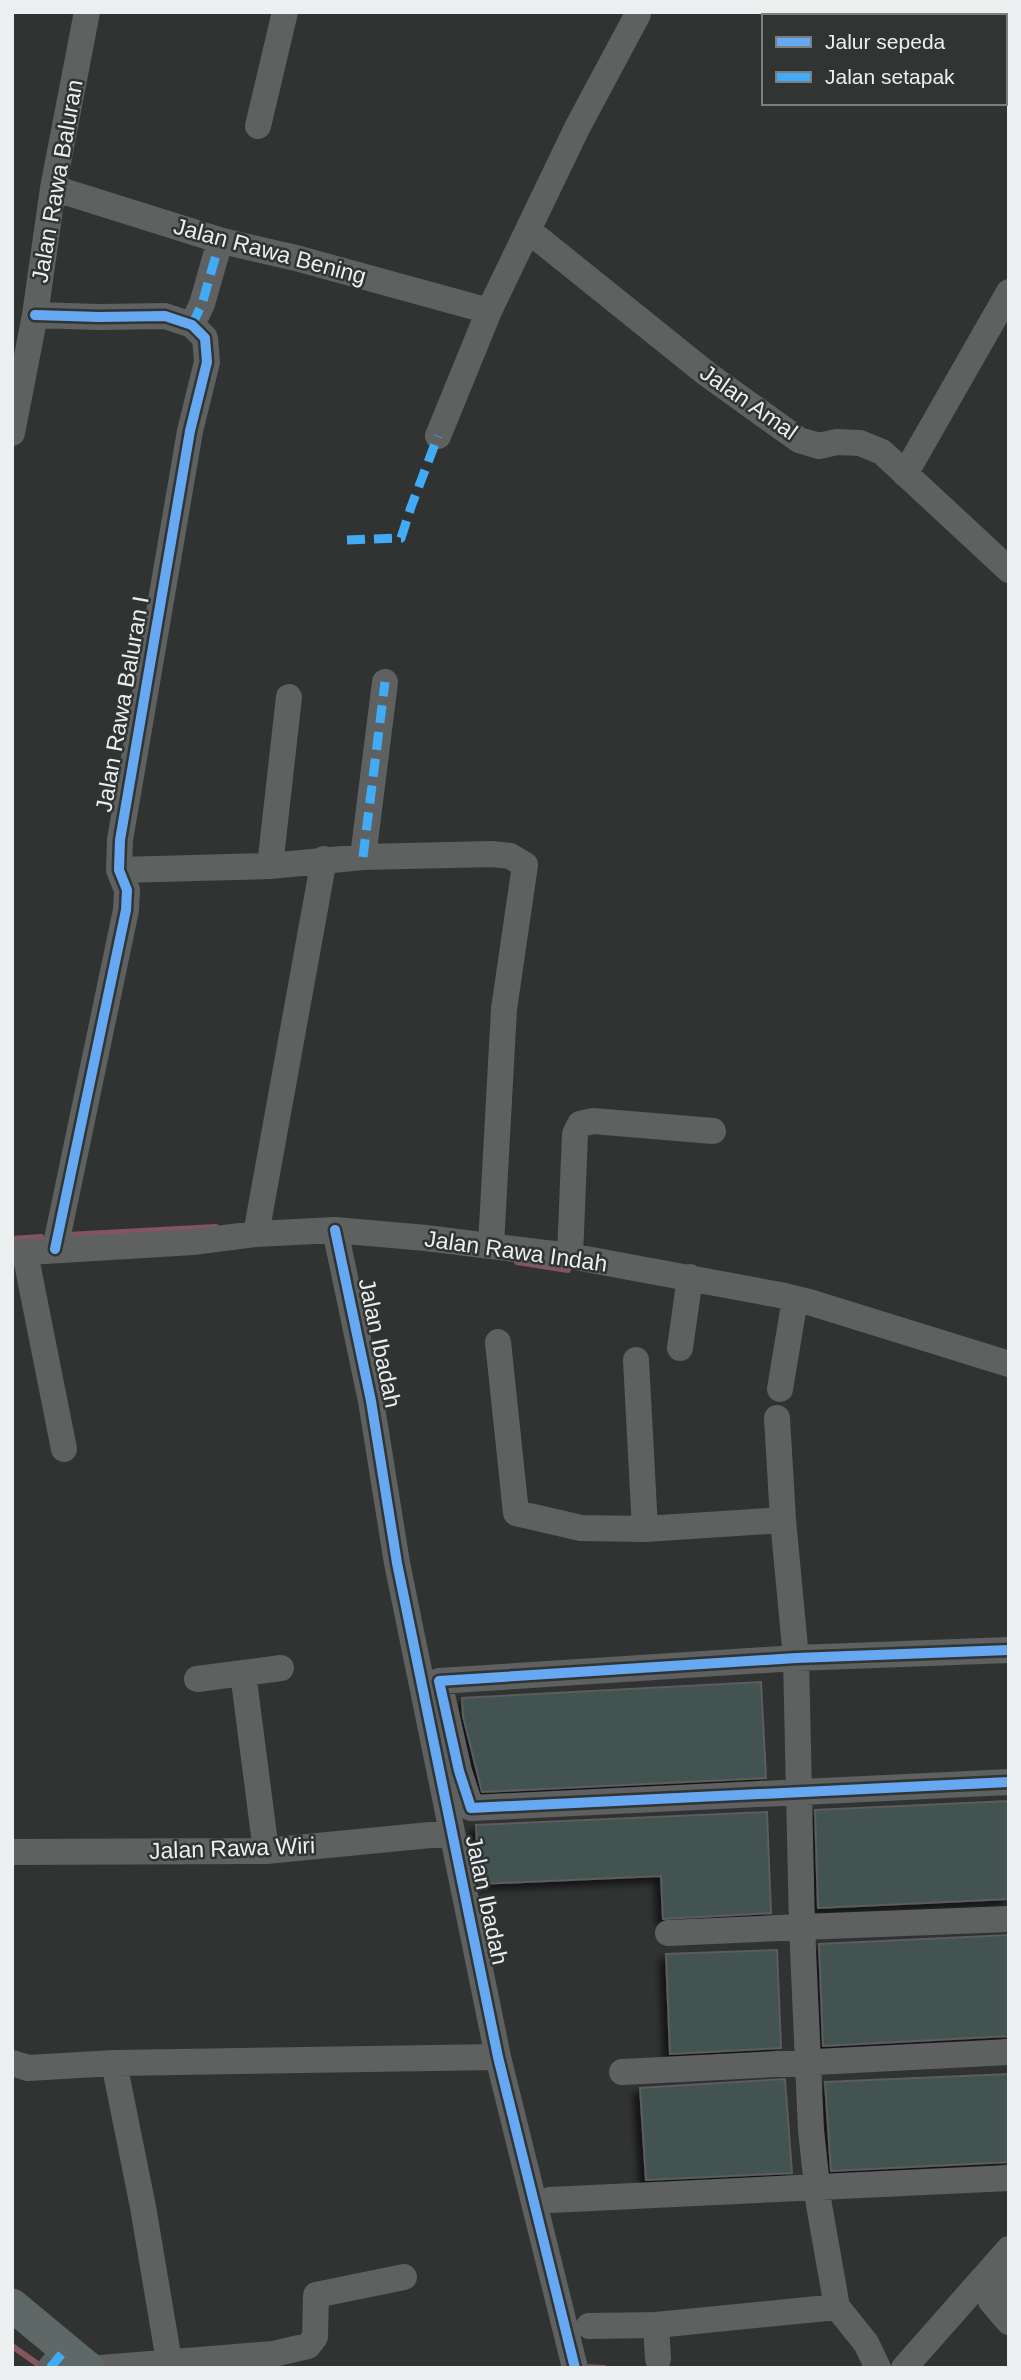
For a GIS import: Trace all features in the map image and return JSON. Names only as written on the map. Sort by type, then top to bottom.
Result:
[{"type":"main road","points":[[15,2318],[65,2361]]},
{"type":"street","name":"Jalan Rawa Baluran","points":[[12,433],[35,315],[52,188],[87,12]]},
{"type":"street","points":[[258,126],[285,12]]},
{"type":"street","points":[[439,436],[489,311],[577,128],[637,13]]},
{"type":"street","name":"Jalan Rawa Bening","points":[[52,188],[222,241],[296,258],[489,311]]},
{"type":"street","name":"Jalan Amal","points":[[529,231],[707,374],[799,440],[819,446],[837,442],[860,443],[882,452],[1009,570]]},
{"type":"street","points":[[35,315],[164,316],[192,325],[202,304],[216,255]]},
{"type":"street","points":[[905,474],[1009,292]]},
{"type":"street","name":"Jalan Rawa Baluran I","points":[[55,1249],[126,910],[127,890],[119,870],[120,840],[188,444],[207,362],[205,338],[192,325]]},
{"type":"street","points":[[363,857],[385,682]]},
{"type":"street","points":[[270,866],[289,696]]},
{"type":"street","points":[[119,870],[270,866],[363,857],[492,854],[510,856],[525,865],[504,1009],[491,1245]]},
{"type":"street","points":[[256,1234],[324,859]]},
{"type":"street","points":[[570,1256],[575,1134],[580,1125],[593,1121],[713,1131]]},
{"type":"street","name":"Jalan Rawa Indah","points":[[19,1253],[335,1230],[491,1245],[690,1277],[795,1299],[1009,1364]]},
{"type":"street","name":"Jalan Ibadah","points":[[335,1230],[371,1401],[397,1563],[498,2057],[575,2368]]},
{"type":"street","points":[[19,1253],[64,1449]]},
{"type":"street","points":[[680,1348],[690,1277]]},
{"type":"street","points":[[780,1389],[795,1299]]},
{"type":"street","points":[[498,1342],[516,1513],[581,1528],[645,1529],[783,1520]]},
{"type":"street","points":[[636,1360],[645,1529]]},
{"type":"street","points":[[778,1418],[783,1520],[796,1658],[802,1927],[817,2187],[837,2307],[866,2343],[878,2368]]},
{"type":"street","points":[[1009,1650],[796,1658],[439,1681],[459,1771],[471,1808],[1009,1782]]},
{"type":"street","points":[[197,1679],[281,1668]]},
{"type":"street","points":[[243,1673],[266,1851]]},
{"type":"street","name":"Jalan Rawa Wiri","points":[[12,1852],[266,1851],[451,1833]]},
{"type":"street","points":[[668,1933],[1009,1919]]},
{"type":"street","points":[[622,2072],[1009,2052]]},
{"type":"street","points":[[12,2063],[28,2068],[114,2063],[498,2057]]},
{"type":"street","points":[[114,2063],[144,2207],[169,2361]]},
{"type":"street","points":[[551,2200],[1009,2178]]},
{"type":"street","points":[[904,2368],[1009,2249]]},
{"type":"street","points":[[102,2368],[273,2354],[308,2346],[315,2337],[316,2295],[404,2277]]},
{"type":"street","points":[[1009,2280],[991,2301],[1009,2322]]},
{"type":"street","points":[[589,2326],[656,2325],[837,2307]]},
{"type":"street","points":[[656,2325],[658,2359]]},
{"type":"building","points":[[761,1682],[766,1778],[482,1792],[463,1716],[462,1698]]},
{"type":"building","points":[[1009,1801],[1009,1899],[818,1908],[815,1810]]},
{"type":"building","points":[[767,1812],[771,1913],[663,1919],[661,1876],[479,1884],[476,1825]]},
{"type":"building","points":[[1009,1935],[1009,2036],[823,2046],[819,1944]]},
{"type":"building","points":[[777,1950],[781,2048],[670,2054],[666,1954]]},
{"type":"building","points":[[1009,2074],[1009,2162],[831,2171],[825,2082]]},
{"type":"building","points":[[785,2079],[792,2173],[646,2180],[640,2088]]},
{"type":"waterway","points":[[68,1235],[216,1227]]},
{"type":"waterway","points":[[12,1239],[41,1237]]},
{"type":"waterway","points":[[517,1262],[568,1270]]},
{"type":"waterway","points":[[12,2346],[42,2367]]},
{"type":"waterway","points":[[584,2364],[584,2367],[604,2368]]},
{"type":"marked path","points":[[192,325],[202,304],[216,255]]},
{"type":"marked path","points":[[347,540],[401,538],[438,436]]},
{"type":"marked path","points":[[363,857],[385,682]]},
{"type":"marked path","points":[[50,2368],[65,2350]]},
{"type":"cycle path","points":[[35,315],[165,316],[192,325],[205,338],[207,362],[190,431],[120,840],[119,870],[127,890],[126,910],[55,1249]]},
{"type":"cycle path","points":[[335,1230],[371,1401],[397,1563],[498,2057],[575,2368]]},
{"type":"cycle path","points":[[1009,1650],[796,1658],[439,1681],[459,1771],[471,1808],[1009,1782]]}]
